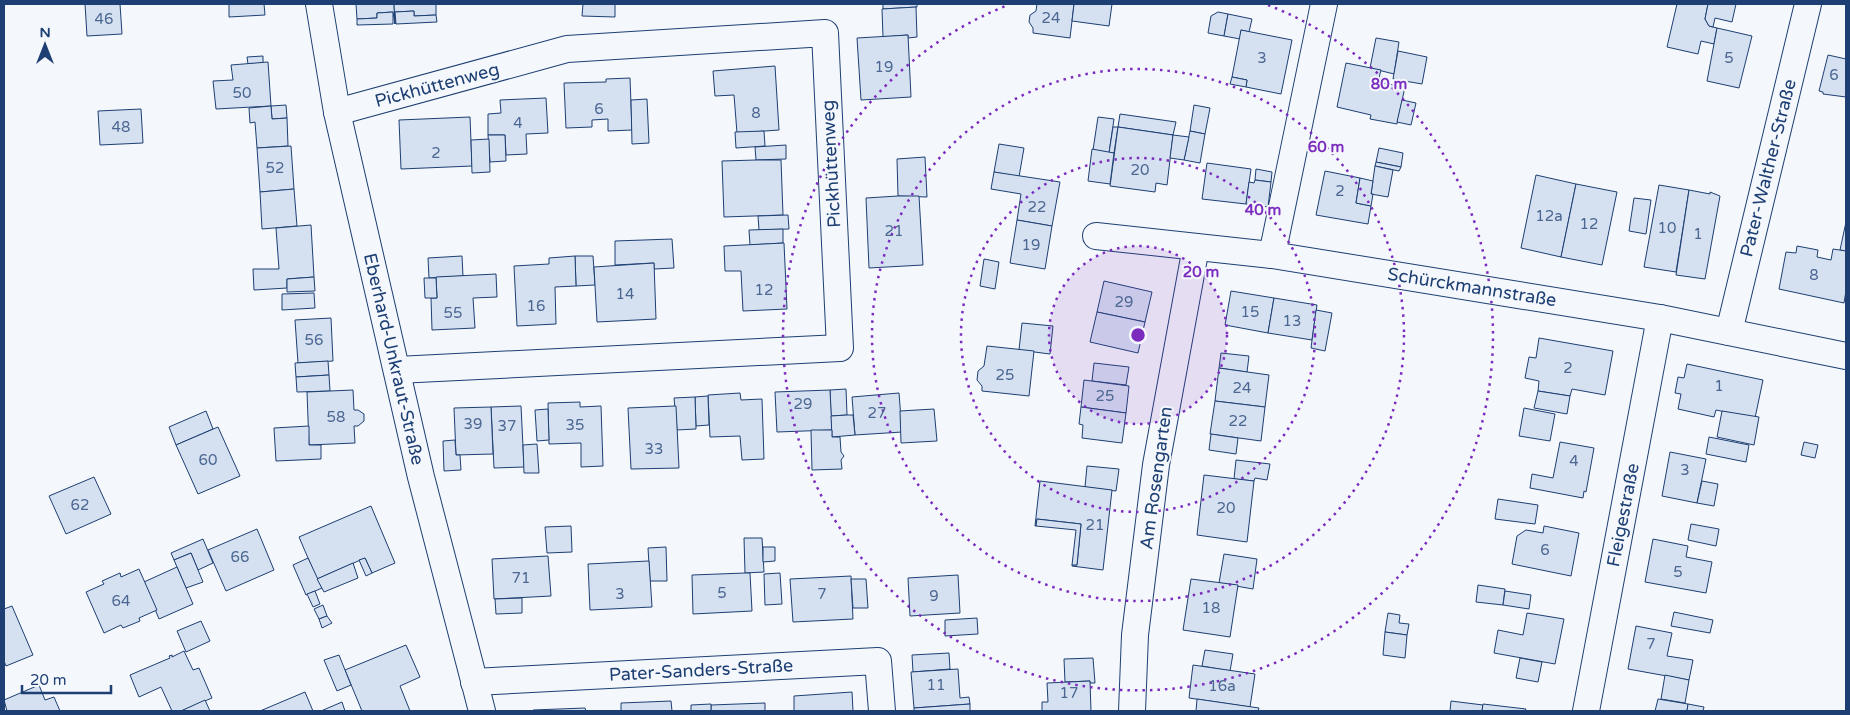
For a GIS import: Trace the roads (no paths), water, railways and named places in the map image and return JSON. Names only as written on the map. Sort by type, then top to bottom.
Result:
[{"type":"street","name":"Eberhard-Unkraut-Straße","points":[[319,4],[337,112],[421,477],[482,711]]},
{"type":"street","points":[[1272,255],[1324,4]]},
{"type":"street","name":"Pater-Walther-Straße","points":[[1728,332],[1808,4]]},
{"type":"street","name":"Pickhüttenweg","points":[[337,112],[567,50],[825,33],[840,348],[397,370]]},
{"type":"street","name":"Schürckmannstraße","points":[[1096,236],[1272,255],[1660,318],[1846,356]]},
{"type":"street","name":"Am Rosengarten","points":[[1132,711],[1135,635],[1156,465],[1196,247]]},
{"type":"street","name":"Fleigestraße","points":[[1586,711],[1660,318]]},
{"type":"street","name":"Pater-Sanders-Straße","points":[[474,682],[878,662],[882,711]]}]
